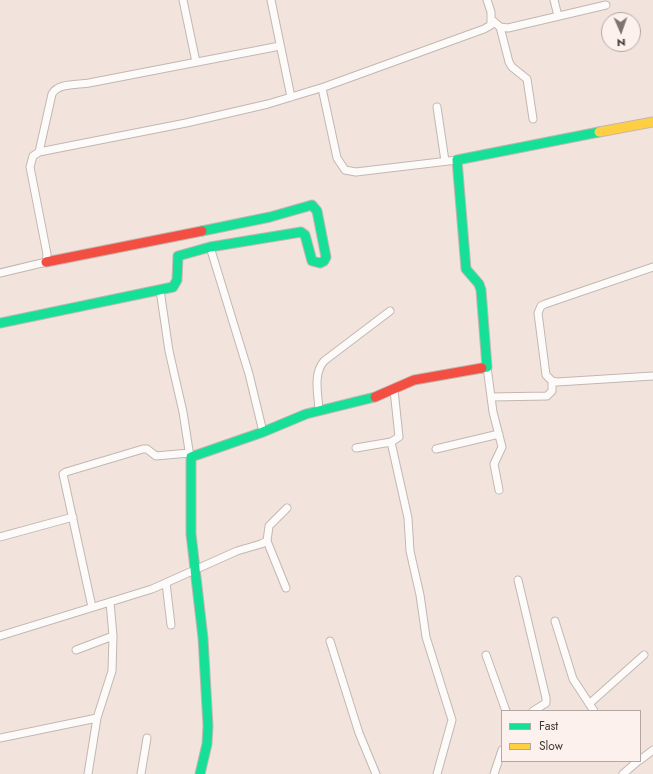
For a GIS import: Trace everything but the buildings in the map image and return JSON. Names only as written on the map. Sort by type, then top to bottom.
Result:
[{"type":"street","points":[[182,0],[196,62]]},
{"type":"street","points":[[271,0],[291,97]]},
{"type":"street","points":[[486,0],[492,20],[500,27],[508,28],[606,5]]},
{"type":"street","points":[[554,0],[558,16]]},
{"type":"street","points":[[46,262],[47,254],[30,167],[33,156],[39,152],[186,123],[322,88],[484,29],[491,25],[492,20]]},
{"type":"street","points":[[500,27],[509,62],[512,67],[527,79],[533,119]]},
{"type":"street","points":[[39,152],[52,94],[55,90],[62,87],[280,46]]},
{"type":"street","points":[[322,88],[337,158],[345,170],[356,172],[457,160],[653,122]]},
{"type":"street","points":[[437,107],[446,161]]},
{"type":"street","points":[[457,160],[466,269],[479,284],[481,290],[491,398],[502,447],[494,464],[499,490]]},
{"type":"street","points":[[0,273],[46,262],[270,217],[307,205],[312,205],[317,211],[326,257],[320,263],[312,261],[305,235],[301,232],[210,247],[178,256],[177,284],[160,290],[0,323]]},
{"type":"street","points":[[210,247],[249,374],[263,432]]},
{"type":"street","points":[[653,267],[541,306],[538,313],[546,374],[552,381],[557,382],[653,376]]},
{"type":"street","points":[[160,290],[190,455],[191,534],[196,570],[208,726],[207,744],[200,774]]},
{"type":"street","points":[[319,410],[317,384],[319,366],[324,360],[390,311]]},
{"type":"street","points":[[92,607],[73,517],[63,478],[63,474],[66,472],[143,449],[147,449],[156,456],[190,455],[263,432],[319,410],[365,401],[394,390],[414,380],[487,367]]},
{"type":"street","points":[[491,398],[547,396],[552,392],[552,381]]},
{"type":"street","points":[[356,448],[391,442],[399,437],[400,432],[394,390]]},
{"type":"street","points":[[436,449],[499,434]]},
{"type":"street","points":[[391,442],[408,518],[410,551],[420,595],[426,637],[452,720],[437,774]]},
{"type":"street","points":[[286,588],[267,541],[269,526],[287,508]]},
{"type":"street","points":[[0,537],[73,517]]},
{"type":"street","points":[[1,633],[110,602],[166,583],[237,551],[267,541]]},
{"type":"street","points":[[518,580],[546,698],[546,703],[544,706],[535,710]]},
{"type":"street","points":[[166,583],[171,625]]},
{"type":"street","points":[[88,774],[97,718],[111,678],[113,636],[110,602]]},
{"type":"street","points":[[556,622],[572,679],[593,710]]},
{"type":"street","points":[[76,650],[113,636]]},
{"type":"street","points":[[330,641],[359,733],[376,774]]},
{"type":"street","points":[[486,655],[506,710]]},
{"type":"street","points":[[589,704],[644,655]]},
{"type":"street","points":[[0,738],[97,718]]},
{"type":"street","points":[[141,774],[147,738]]},
{"type":"street","points":[[494,774],[501,753]]},
{"type":"street","points":[[641,759],[652,754]]},
{"type":"street","points":[[623,774],[636,762]]},
{"type":"traffic: fast","points":[[482,368],[487,367],[481,290],[479,284],[466,269],[457,160],[599,132]]},
{"type":"traffic: fast","points":[[0,323],[173,287],[177,280],[178,256],[210,247],[301,232],[305,235],[312,261],[320,263],[324,261],[326,257],[317,211],[312,205],[270,217],[202,231]]},
{"type":"traffic: fast","points":[[200,774],[207,744],[208,726],[203,638],[191,534],[191,457],[263,432],[306,414],[375,397]]},
{"type":"traffic: slow","points":[[599,132],[653,122]]},
{"type":"traffic: jam","points":[[46,262],[202,231]]},
{"type":"traffic: jam","points":[[375,397],[414,380],[482,368]]}]
